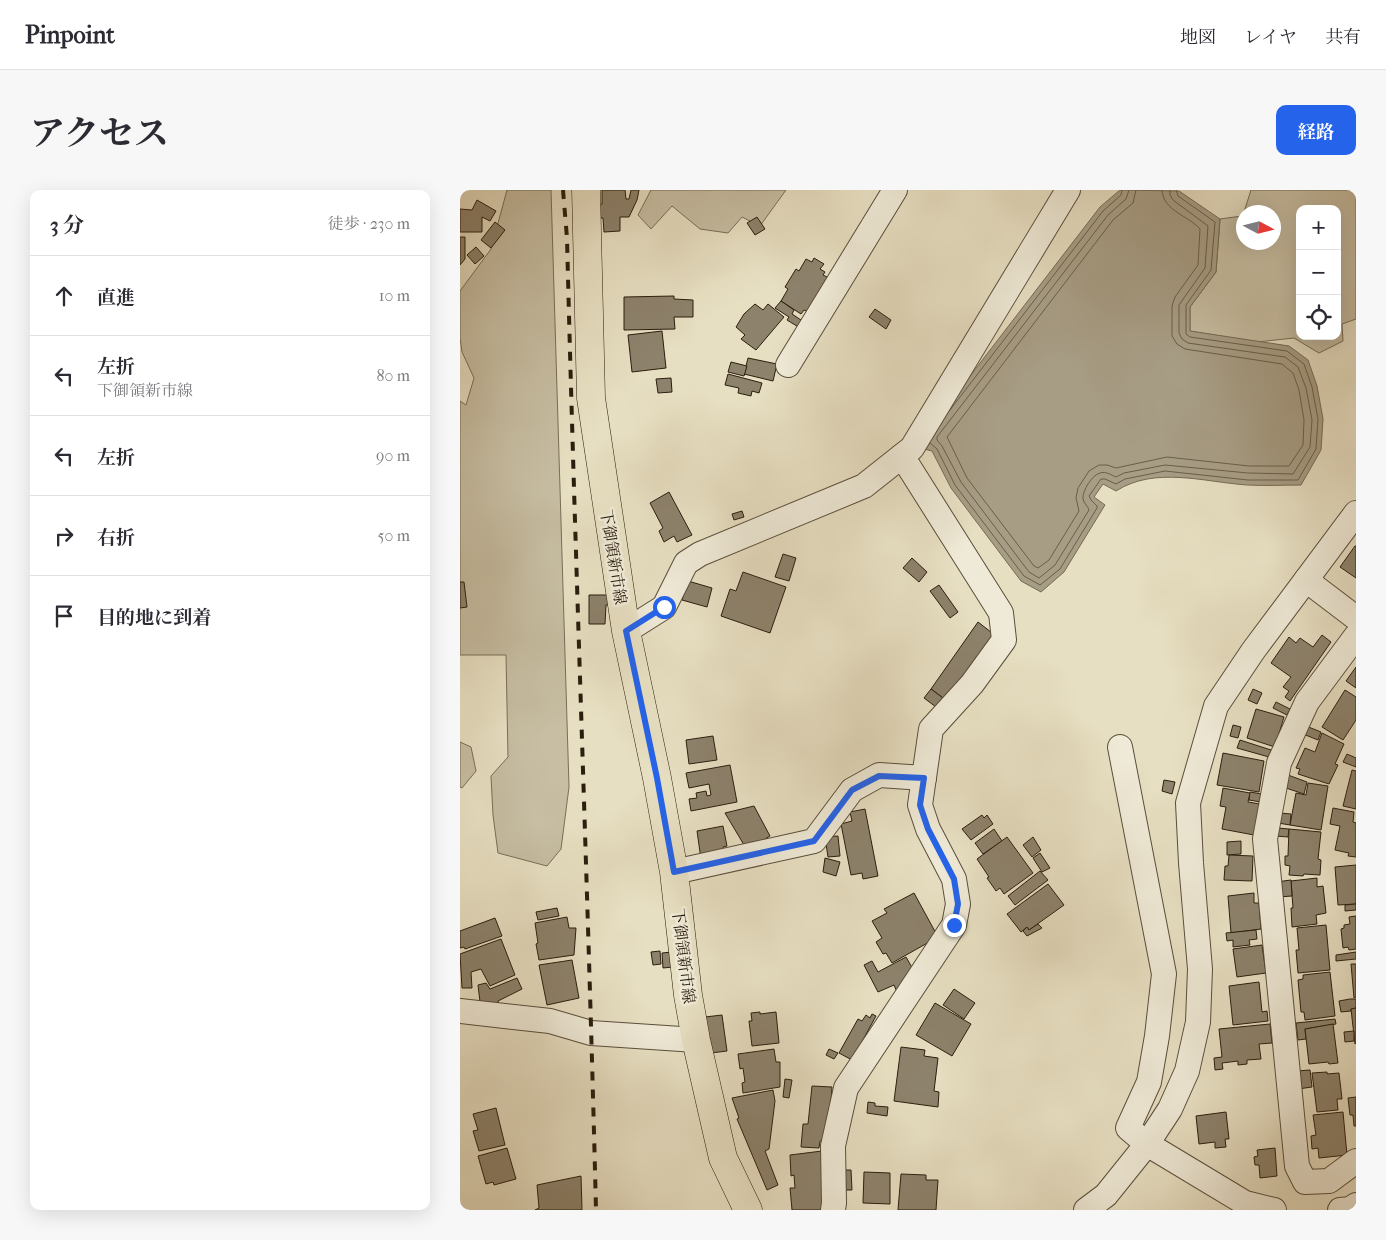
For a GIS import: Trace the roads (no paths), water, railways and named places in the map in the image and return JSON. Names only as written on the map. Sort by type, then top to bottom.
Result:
[{"type":"main road","name":"下御領新市線","points":[[586,190],[591,398],[626,631],[657,778],[674,872],[688,995],[696,1040],[723,1158],[748,1210]]},
{"type":"street","points":[[788,365],[894,190]]},
{"type":"street","points":[[626,631],[664,607],[686,563],[700,554],[864,486],[912,448],[1068,190]]},
{"type":"street","points":[[833,1210],[833,1146],[846,1088],[954,925],[958,904],[954,879],[928,829],[920,805],[931,729],[972,684],[1004,640],[1001,613],[902,456]]},
{"type":"street","points":[[1086,1210],[1106,1195],[1147,1144],[1170,1109],[1187,1071],[1198,1022],[1200,969],[1188,803],[1216,706],[1253,651],[1356,513]]},
{"type":"street","points":[[1306,580],[1356,618]]},
{"type":"street","points":[[1356,636],[1307,702],[1279,763],[1265,839],[1297,1166],[1305,1182],[1329,1181],[1356,1161]]},
{"type":"street","points":[[1120,747],[1164,974],[1158,1036],[1149,1082],[1128,1128],[1147,1144],[1245,1203],[1274,1210]]},
{"type":"street","points":[[674,872],[814,841],[852,790],[879,776],[924,778]]},
{"type":"street","points":[[460,1011],[550,1021],[591,1033],[696,1040]]},
{"type":"street","points":[[1340,1210],[1350,1209],[1356,1205]]},
{"type":"water","points":[[1120,190],[1179,191],[1220,219],[1216,272],[1190,307],[1190,331],[1289,346],[1308,360],[1317,386],[1323,419],[1321,450],[1301,485],[1247,485],[1163,477],[1131,483],[1116,491],[1103,484],[1094,497],[1105,505],[1064,572],[1041,592],[1021,581],[951,488],[932,451],[924,449],[927,432],[1100,207]]},
{"type":"railway","points":[[563,190],[567,238],[596,1210]]}]
